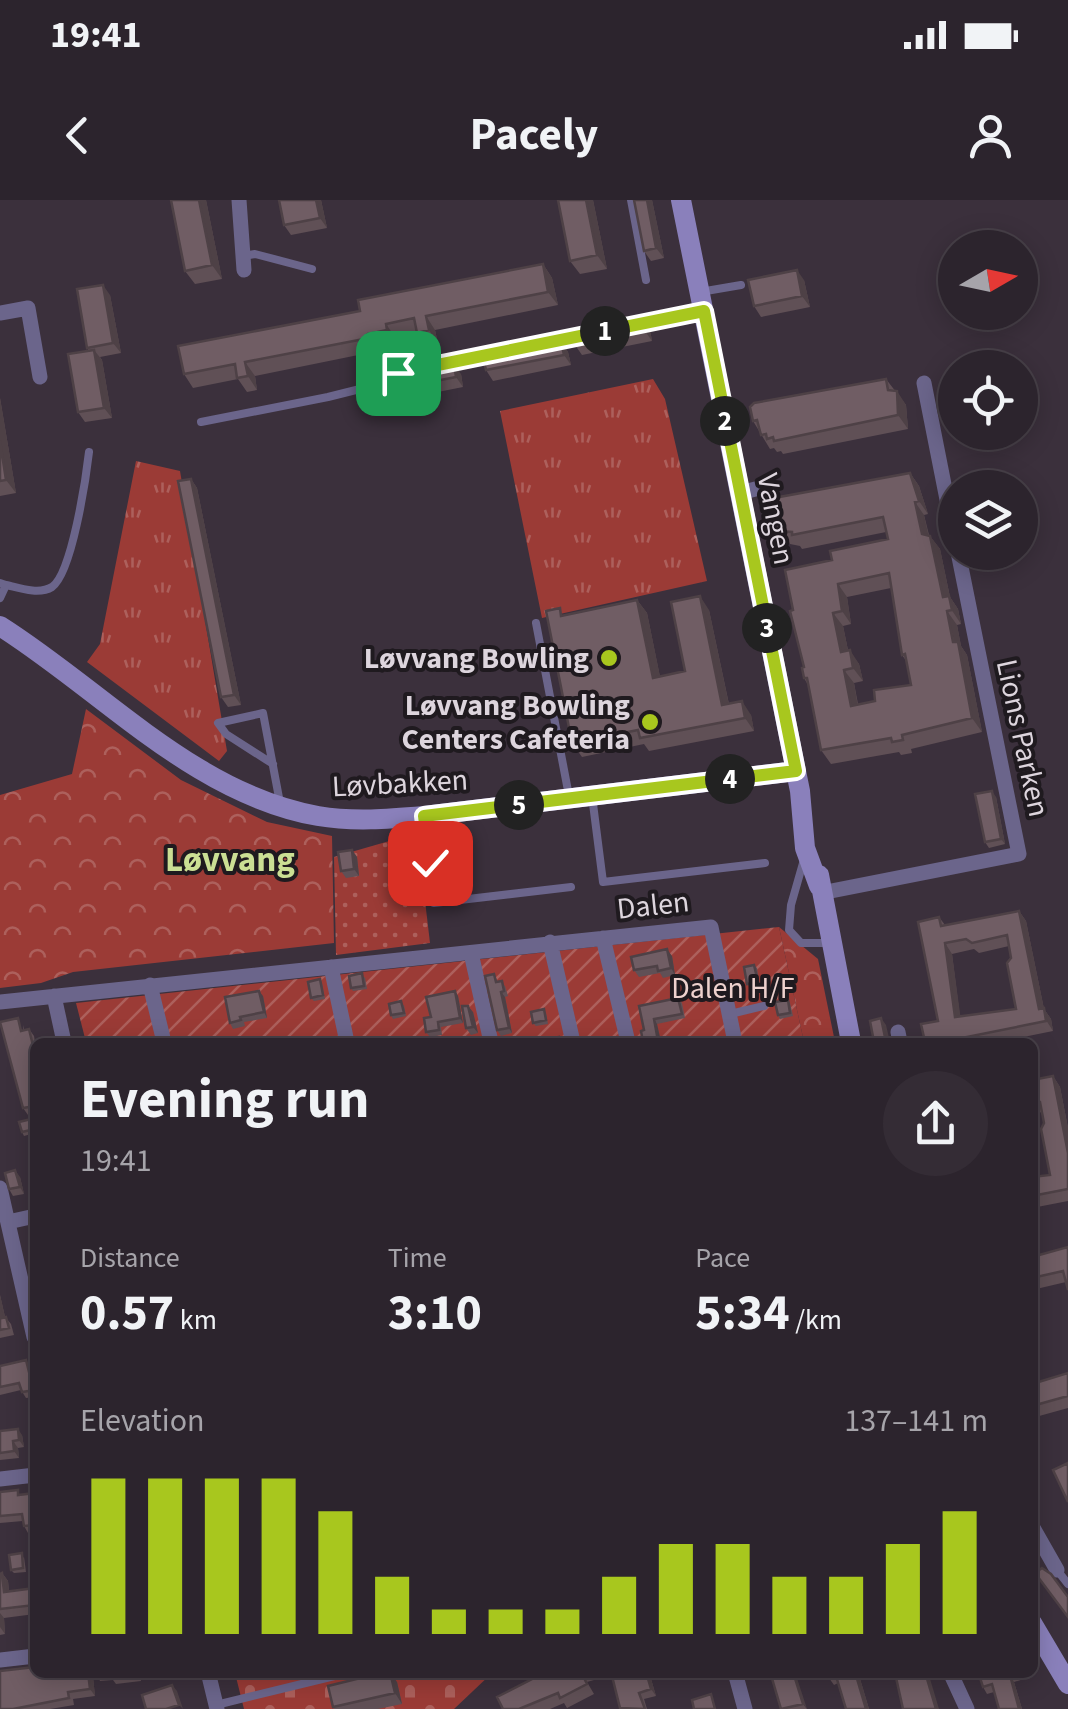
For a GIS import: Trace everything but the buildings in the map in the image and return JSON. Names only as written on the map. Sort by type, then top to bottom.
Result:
[{"type":"street","points":[[239,200],[244,263]]},
{"type":"street","name":"Vangen","points":[[681,200],[798,781],[805,848],[820,890]]},
{"type":"street","points":[[0,312],[28,308],[40,376]]},
{"type":"street","points":[[924,382],[941,470]]},
{"type":"street","points":[[740,492],[767,486]]},
{"type":"street","name":"Lions Parken","points":[[820,890],[1018,854],[962,570]]},
{"type":"street","name":"Løvbakken","points":[[0,626],[45,654],[196,768],[281,808],[321,817],[369,820],[424,816],[592,796],[798,781]]},
{"type":"street","name":"Vangen","points":[[798,781],[816,837],[820,890],[850,1038]]},
{"type":"street","name":"Dalen","points":[[0,1002],[710,926],[733,1038]]},
{"type":"street","name":"Dalen","points":[[603,938],[627,1038]]},
{"type":"street","points":[[550,942],[573,1038]]},
{"type":"street","points":[[471,953],[491,1038]]},
{"type":"street","points":[[331,967],[346,1038]]},
{"type":"street","points":[[150,984],[163,1038]]},
{"type":"street","points":[[54,996],[63,1038]]},
{"type":"street","points":[[0,1188],[30,1319]]},
{"type":"street","points":[[8,1222],[30,1217]]},
{"type":"street","points":[[0,1478],[30,1475]]},
{"type":"street","points":[[1038,1537],[1057,1570]]},
{"type":"street","points":[[1038,1630],[1068,1670]]},
{"type":"street","points":[[1038,1632],[1068,1684]]},
{"type":"street","points":[[0,1660],[30,1657]]},
{"type":"street","points":[[209,1678],[216,1707]]},
{"type":"street","points":[[737,1678],[745,1709]]},
{"type":"street","points":[[953,1678],[967,1709]]},
{"type":"lane","points":[[631,200],[646,280]]},
{"type":"lane","points":[[244,263],[254,254],[312,269]]},
{"type":"lane","points":[[626,327],[741,285]]},
{"type":"lane","points":[[201,422],[328,398],[388,382],[398,373],[586,335]]},
{"type":"lane","points":[[0,598],[3,584],[41,590],[53,586],[61,574],[84,500],[89,452]]},
{"type":"lane","points":[[536,623],[570,799]]},
{"type":"lane","points":[[273,764],[226,734],[218,722],[263,712],[273,764],[281,808]]},
{"type":"lane","points":[[592,796],[602,882],[764,863]]},
{"type":"lane","points":[[424,816],[434,902],[571,888]]},
{"type":"lane","points":[[805,848],[789,930],[810,946],[831,943]]},
{"type":"lane","points":[[729,1015],[764,1006]]},
{"type":"lane","points":[[1057,1570],[1068,1584]]},
{"type":"lane","points":[[216,1707],[328,1678]]},
{"type":"green space","points":[[653,379],[665,399],[707,581],[542,618],[500,411]]},
{"type":"green space","points":[[136,461],[180,471],[227,751],[219,761],[87,662],[100,644]]},
{"type":"green space","points":[[86,709],[181,780],[267,822],[332,836],[334,943],[73,972],[41,983],[0,988],[0,795],[72,774]]},
{"type":"green space","points":[[417,833],[430,943],[336,955],[334,857]]},
{"type":"green space","points":[[779,927],[818,959],[834,1038],[803,1038]]},
{"type":"green space","name":"Dalen H/F","points":[[779,927],[803,1038],[85,1038],[76,1003]]},
{"type":"green space","points":[[236,1678],[487,1678],[454,1709],[244,1709]]},
{"type":"place","name":"Løvvang Bowling","points":[[609,658]]},
{"type":"place","name":"Løvvang Bowling Centers Cafeteria","points":[[650,722]]},
{"type":"district","name":"Løvvang","points":[[230,859]]},
{"type":"route","points":[[398,373],[704,311],[796,771],[424,816],[430,863]]}]
